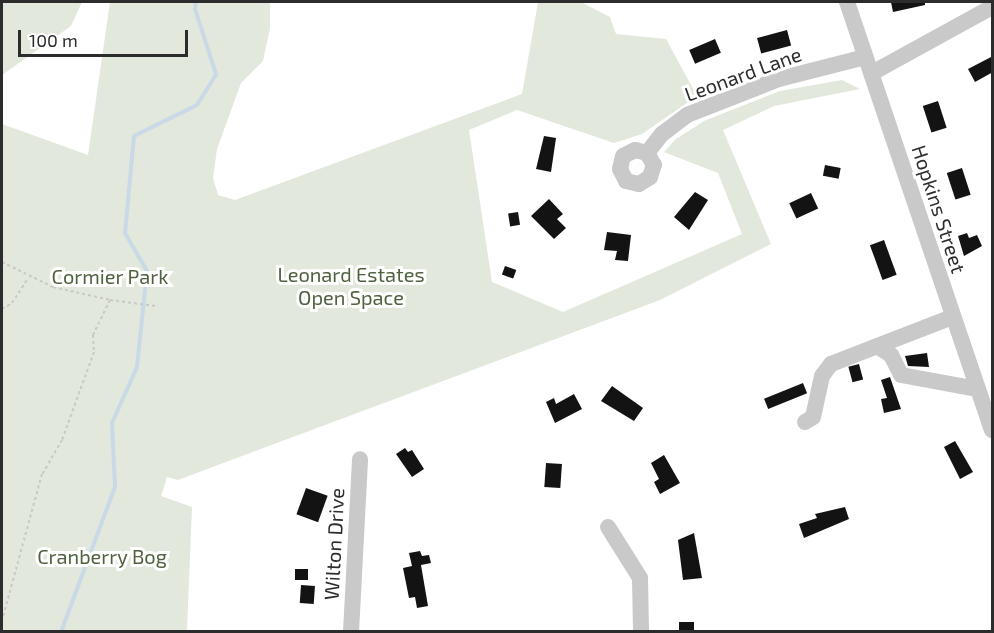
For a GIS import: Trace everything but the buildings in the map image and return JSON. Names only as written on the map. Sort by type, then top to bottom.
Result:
[{"type":"street","name":"Hopkins Street","points":[[847,2],[952,316],[993,430]]},
{"type":"street","points":[[872,73],[993,7]]},
{"type":"street","name":"Leonard Lane","points":[[647,153],[670,127],[698,111],[779,79],[865,57]]},
{"type":"street","points":[[805,422],[813,417],[822,376],[831,364],[952,316]]},
{"type":"street","points":[[878,346],[891,355],[901,375],[977,389]]},
{"type":"street","name":"Wilton Drive","points":[[351,632],[360,459]]},
{"type":"street","points":[[608,527],[640,578],[640,632]]},
{"type":"path","points":[[2,262],[28,277],[124,304],[156,306]]},
{"type":"path","points":[[2,309],[12,303],[28,277]]},
{"type":"path","points":[[2,620],[42,474],[62,440],[94,352],[93,334],[111,300]]},
{"type":"green space","points":[[2,2],[82,2],[71,26],[2,75]]},
{"type":"green space","points":[[110,2],[270,2],[270,28],[263,61],[241,83],[217,149],[213,178],[218,195],[235,200],[522,94],[538,2],[581,2],[610,17],[616,34],[666,39],[697,96],[642,134],[614,143],[517,110],[469,130],[492,282],[563,312],[742,234],[718,173],[664,152],[676,139],[704,121],[780,91],[842,80],[860,89],[774,106],[723,130],[771,244],[660,300],[178,480],[167,477],[161,496],[192,507],[187,631],[2,631],[2,124],[88,155]]},
{"type":"waterway","points":[[61,632],[115,487],[112,423],[137,367],[147,271],[125,233],[134,136],[197,105],[216,74],[195,9],[196,2]]},
{"type":"park label","name":"Cormier Park","points":[[110,276]]},
{"type":"park label","name":"Leonard Estates Open Space","points":[[351,286]]},
{"type":"park label","name":"Cranberry Bog","points":[[102,556]]}]
